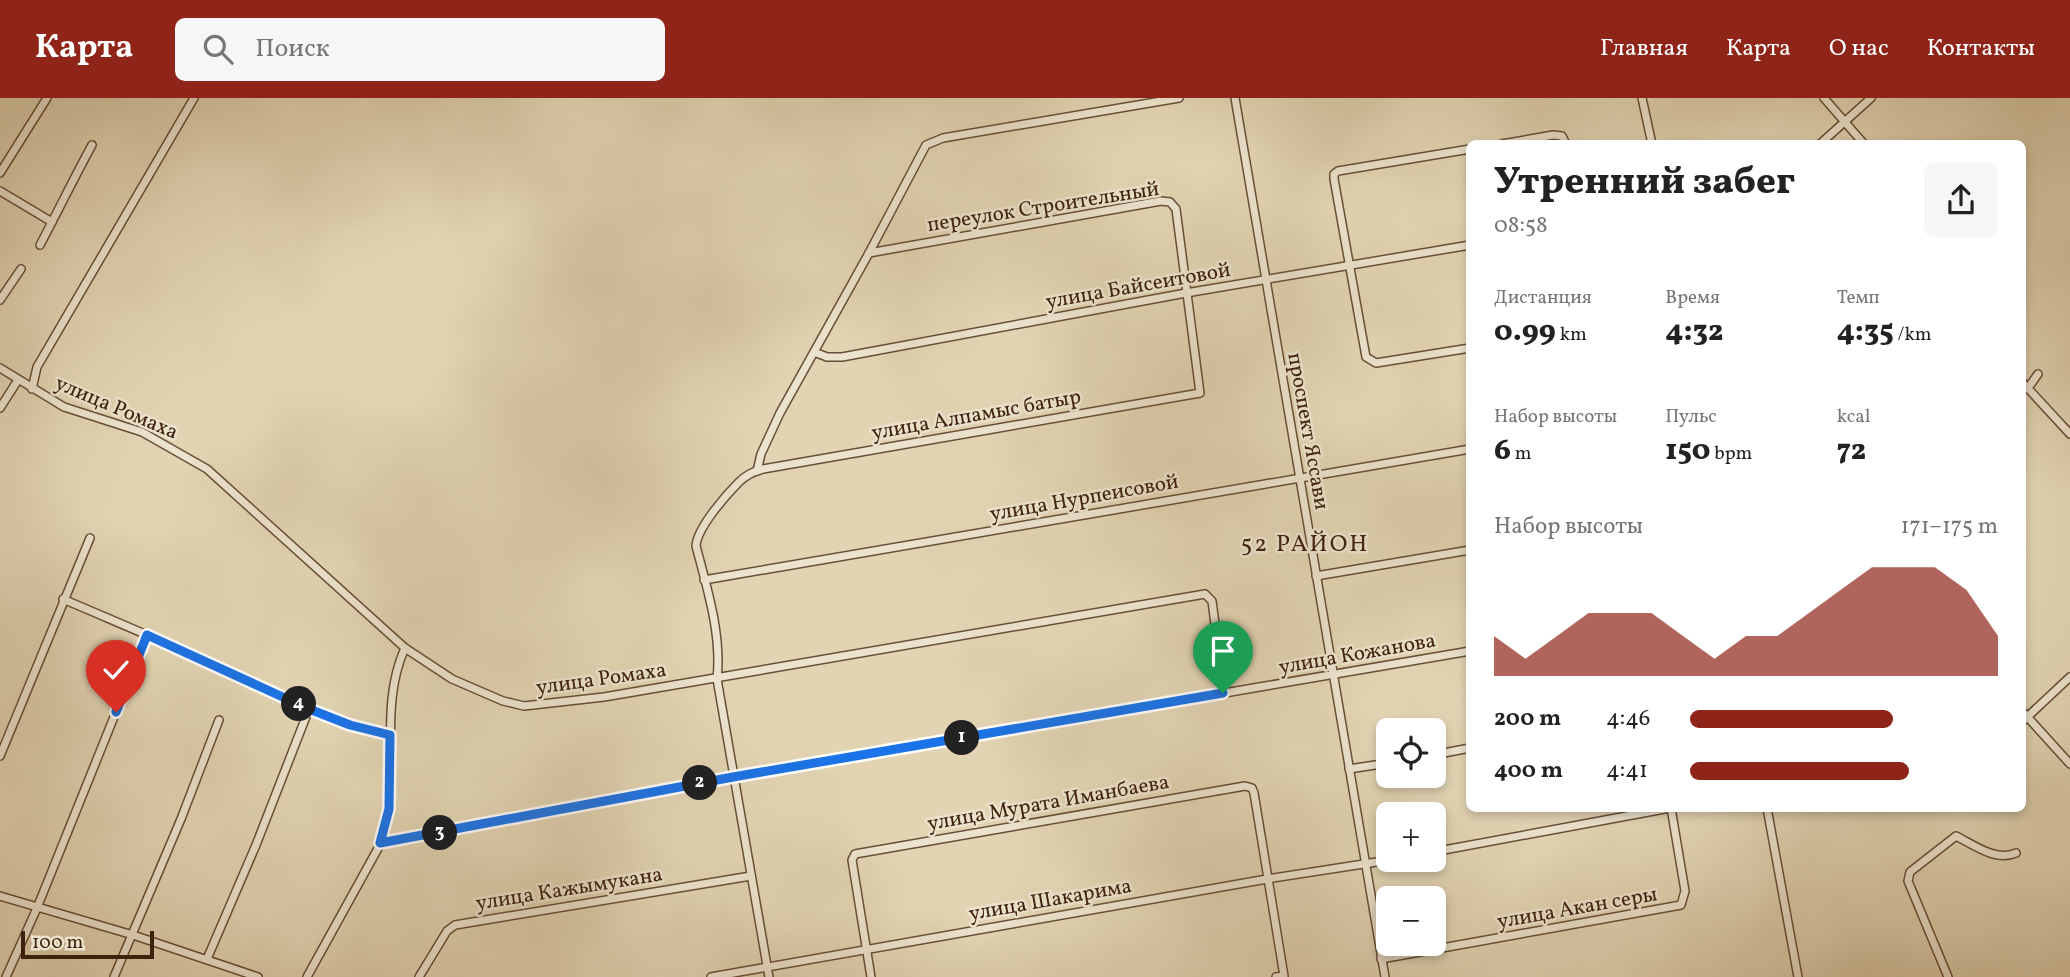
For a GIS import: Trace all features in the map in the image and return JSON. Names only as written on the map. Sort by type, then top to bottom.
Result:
[{"type":"street","points":[[0,173],[47,98]]},
{"type":"street","points":[[32,389],[37,367],[194,98]]},
{"type":"street","points":[[769,977],[733,777],[718,679],[717,641],[696,546],[698,537],[710,517],[740,480],[757,471],[761,454],[780,413],[926,145],[936,140],[1179,98]]},
{"type":"street","name":"проспект Яссави","points":[[1235,98],[1385,977]]},
{"type":"street","points":[[1642,98],[1650,140]]},
{"type":"street","points":[[1824,98],[1860,140]]},
{"type":"street","points":[[1824,140],[1871,98]]},
{"type":"street","points":[[1525,140],[1553,135],[1562,136],[1564,140]]},
{"type":"street","points":[[40,245],[92,145]]},
{"type":"street","points":[[1466,150],[1335,172],[1334,179],[1365,353],[1370,361],[1376,363],[1466,349]]},
{"type":"street","points":[[0,191],[52,222]]},
{"type":"street","name":"переулок Строительный","points":[[869,253],[1166,201],[1175,206],[1186,293]]},
{"type":"street","name":"улица Байсеитовой","points":[[814,352],[827,357],[842,357],[1186,293],[1466,246]]},
{"type":"street","points":[[0,300],[21,269]]},
{"type":"street","name":"улица Алпамыс батыр","points":[[757,471],[1200,393],[1186,293]]},
{"type":"street","name":"улица Ромаха","points":[[0,368],[64,407],[142,432],[207,469],[405,649],[431,667],[503,701],[524,706],[604,697],[1205,594],[1212,601],[1223,693]]},
{"type":"street","points":[[2038,374],[2026,385],[2070,434]]},
{"type":"street","points":[[0,408],[18,380]]},
{"type":"street","name":"улица Нурпеисовой","points":[[704,580],[1466,450]]},
{"type":"street","points":[[0,756],[90,538]]},
{"type":"street","points":[[1316,576],[1466,551]]},
{"type":"street","points":[[63,599],[309,709],[350,725],[390,735]]},
{"type":"street","points":[[6,977],[37,908],[147,635]]},
{"type":"street","points":[[307,977],[380,843],[389,809],[390,735],[395,676],[405,649]]},
{"type":"street","name":"улица Кожанова","points":[[380,843],[733,777],[1466,652]]},
{"type":"street","points":[[2026,716],[2070,677]]},
{"type":"street","points":[[207,959],[256,845],[309,709]]},
{"type":"street","points":[[2026,718],[2070,764]]},
{"type":"street","points":[[114,977],[219,720]]},
{"type":"street","points":[[1446,753],[1466,749]]},
{"type":"street","points":[[1349,769],[1376,764]]},
{"type":"street","name":"улица Мурата Иманбаева","points":[[867,949],[852,860],[858,853],[1248,786],[1254,793],[1267,878]]},
{"type":"street","points":[[1446,850],[1649,812]]},
{"type":"street","name":"улица Акан серы","points":[[1381,958],[1681,905],[1685,891],[1672,812]]},
{"type":"street","points":[[1768,812],[1798,977]]},
{"type":"street","points":[[1948,977],[1908,881],[1910,872],[1956,836],[1999,857],[2016,853]]},
{"type":"street","name":"улица Шакарима","points":[[711,977],[1267,878],[1376,863]]},
{"type":"street","name":"улица Кажымукана","points":[[419,977],[447,932],[455,925],[751,876]]},
{"type":"street","points":[[1267,878],[1284,975],[1276,977]]},
{"type":"street","points":[[0,896],[133,935],[258,977]]},
{"type":"street","points":[[867,949],[871,977]]},
{"type":"district","name":"52 РАЙОН","points":[[1305,543]]},
{"type":"route","points":[[116,712],[147,635],[309,709],[350,725],[390,735],[389,809],[380,843],[733,777],[1223,693]]}]
